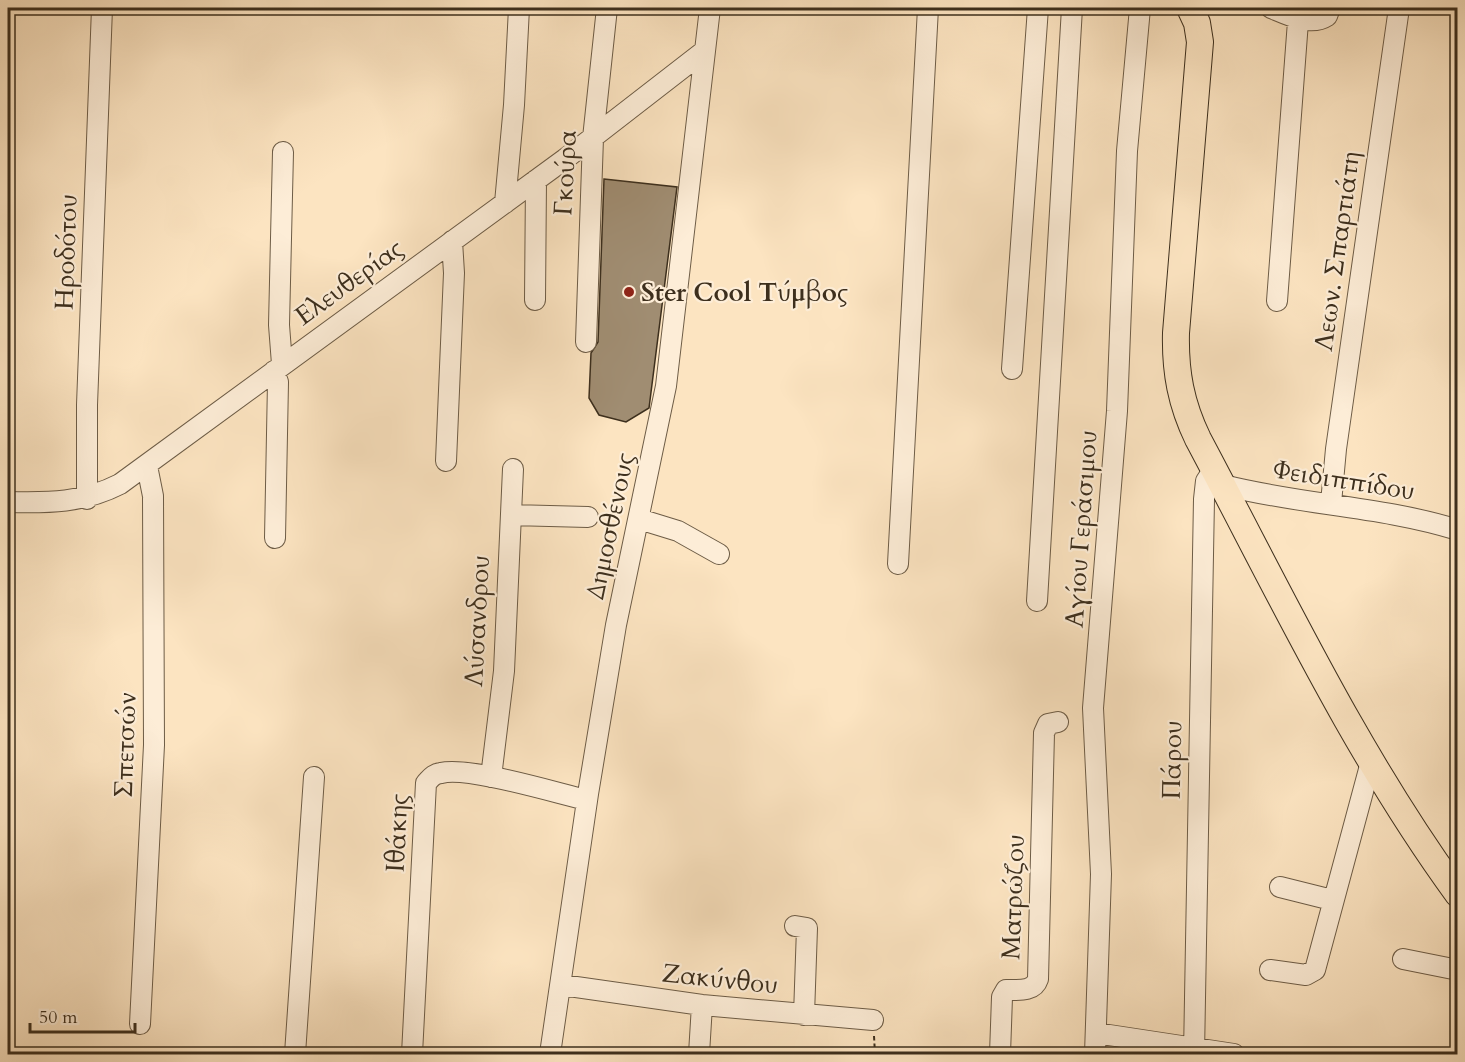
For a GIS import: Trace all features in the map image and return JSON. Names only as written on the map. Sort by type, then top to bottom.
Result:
[{"type":"main road","points":[[1190,8],[1197,23],[1200,44],[1176,363],[1178,385],[1186,414],[1371,762],[1411,829],[1458,894]]},
{"type":"street","name":"Ηροδότου","points":[[87,499],[87,405],[102,8]]},
{"type":"street","points":[[505,202],[514,105],[519,8]]},
{"type":"street","name":"Γκούρα","points":[[586,342],[593,138],[607,8]]},
{"type":"street","name":"Δημοσθένους","points":[[550,1054],[562,985],[587,800],[616,626],[666,386],[703,52],[710,8]]},
{"type":"street","points":[[898,564],[928,8]]},
{"type":"street","points":[[1012,369],[1038,8]]},
{"type":"street","points":[[1037,601],[1072,8]]},
{"type":"street","name":"Αγίου Γεράσιμου","points":[[1095,1054],[1101,874],[1093,708],[1116,435],[1127,151],[1140,8]]},
{"type":"street","points":[[1270,8],[1322,19],[1330,8]]},
{"type":"street","name":"Λεων. Σπαρτιάτη","points":[[1331,503],[1336,449],[1399,8]]},
{"type":"street","points":[[1277,301],[1298,13]]},
{"type":"street","name":"Ελευθερίας","points":[[8,502],[63,503],[87,499],[120,484],[593,138],[703,52]]},
{"type":"street","points":[[275,538],[283,152]]},
{"type":"street","points":[[535,300],[536,180]]},
{"type":"street","points":[[446,461],[454,273],[452,241]]},
{"type":"street","name":"Σπετσών","points":[[140,1024],[154,745],[153,496],[147,466]]},
{"type":"street","name":"Λύσανδρου","points":[[491,777],[504,671],[513,469]]},
{"type":"street","name":"Φειδιππίδου","points":[[1218,477],[1262,495],[1331,503],[1424,519],[1458,530]]},
{"type":"street","name":"Πάρου","points":[[1194,1052],[1204,499],[1206,481],[1218,477]]},
{"type":"street","points":[[510,515],[588,517]]},
{"type":"street","points":[[639,519],[678,531],[719,554]]},
{"type":"street","name":"Ματρώζου","points":[[1000,1054],[1002,997],[1006,990],[1030,989],[1038,979],[1044,732],[1048,724],[1058,722]]},
{"type":"street","points":[[1270,970],[1306,975],[1315,970],[1371,762]]},
{"type":"street","name":"Ιθάκης","points":[[412,1054],[426,783],[433,775],[443,772],[491,777],[587,800]]},
{"type":"street","points":[[295,1054],[314,777]]},
{"type":"street","points":[[1280,887],[1332,900]]},
{"type":"street","points":[[795,926],[807,928],[804,1015]]},
{"type":"street","points":[[1403,959],[1458,970]]},
{"type":"street","name":"Ζακύνθου","points":[[562,985],[702,1005],[873,1020]]},
{"type":"street","points":[[699,1054],[702,1005]]},
{"type":"street","points":[[1096,1033],[1194,1052],[1234,1054]]},
{"type":"building","name":"Ster Cool Τύμβος","points":[[604,179],[677,187],[649,408],[626,422],[599,415],[589,398],[591,353],[598,342]]},
{"type":"waterway","points":[[8,36],[13,8]]},
{"type":"place","name":"Ster Cool Τύμβος","points":[[629,292]]}]
